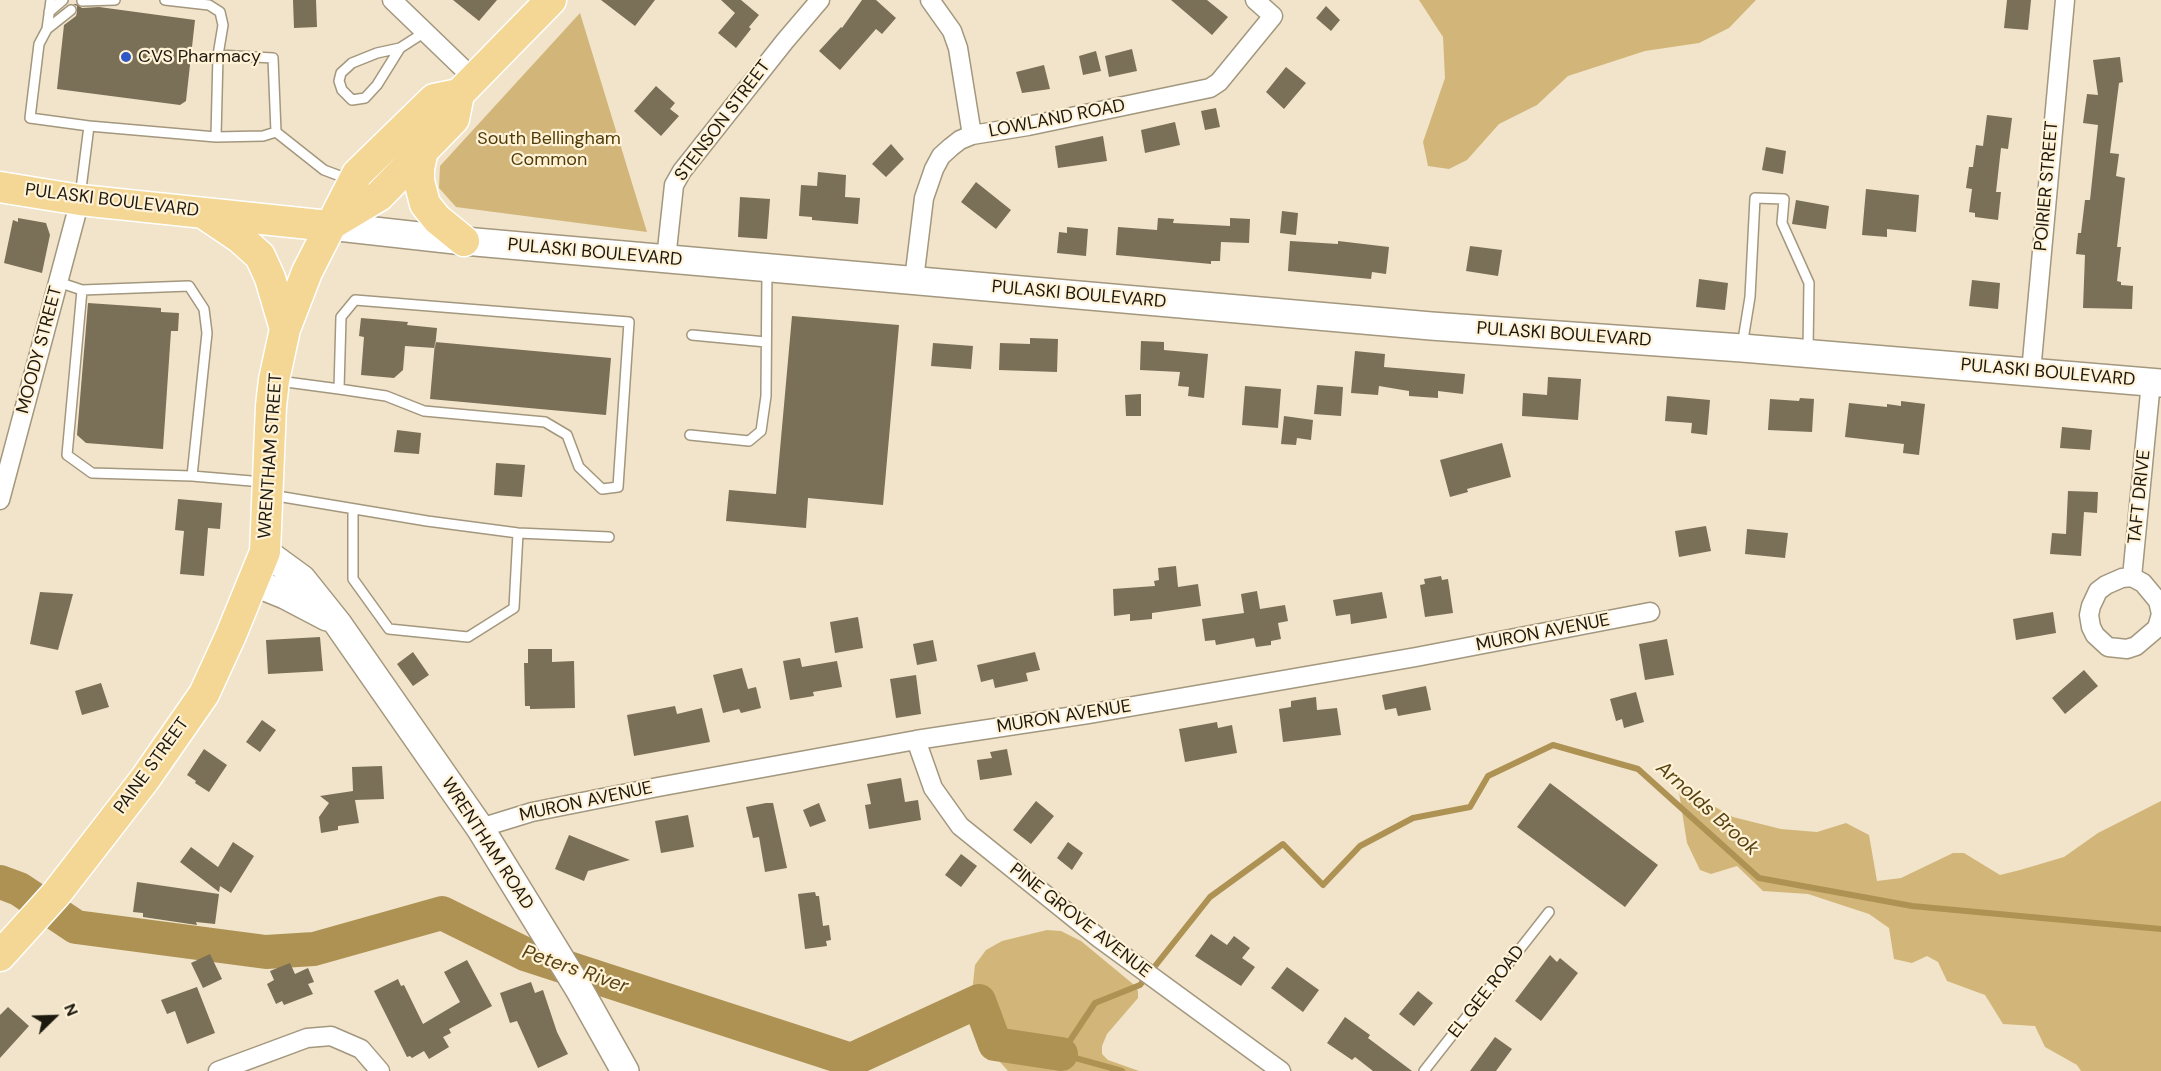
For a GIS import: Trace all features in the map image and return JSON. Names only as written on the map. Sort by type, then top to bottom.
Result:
[{"type":"main road","points":[[329,226],[380,196],[454,119],[467,86],[551,0]]},
{"type":"main road","name":"WRENTHAM STREET","points":[[265,552],[269,432],[274,380],[285,328],[295,299],[329,226],[357,174],[434,99],[467,86]]},
{"type":"main road","points":[[423,150],[419,181],[425,204],[437,219],[464,241]]},
{"type":"main road","name":"PULASKI BOULEVARD","points":[[0,187],[80,200],[464,241],[1431,326],[1808,353],[2156,382]]},
{"type":"main road","points":[[201,212],[240,238],[260,256],[267,268],[285,328]]},
{"type":"main road","name":"PAINE STREET","points":[[0,956],[56,894],[145,779],[204,694],[265,552]]},
{"type":"main road","name":"WRENTHAM ROAD","points":[[265,552],[302,579],[338,624],[480,828],[579,989],[625,1071]]},
{"type":"main road","name":"WRENTHAM ROAD","points":[[253,582],[285,595],[338,624]]},
{"type":"street","points":[[392,0],[425,32],[467,86]]},
{"type":"street","name":"STENSON STREET","points":[[666,259],[674,185],[678,178],[785,40],[820,0]]},
{"type":"street","points":[[930,0],[952,31],[958,48],[972,135]]},
{"type":"street","name":"LOWLAND ROAD","points":[[914,280],[924,198],[934,169],[951,147],[972,135],[1028,126],[1210,88],[1219,82],[1274,16],[1255,0]]},
{"type":"street","name":"POIRIER STREET","points":[[2031,372],[2065,0]]},
{"type":"street","name":"MOODY STREET","points":[[0,500],[80,200]]},
{"type":"street","name":"TAFT DRIVE","points":[[2132,577],[2156,382]]},
{"type":"street","name":"MURON AVENUE","points":[[480,828],[532,812],[916,740],[1112,710],[1416,657],[1650,612]]},
{"type":"street","name":"PINE GROVE AVENUE","points":[[916,740],[933,788],[960,826],[1099,938],[1281,1071]]},
{"type":"street","points":[[218,1071],[308,1038],[331,1036],[362,1049],[380,1071]]},
{"type":"lane","points":[[51,0],[47,28],[39,44],[30,118],[89,126],[216,137],[263,136],[276,132]]},
{"type":"lane","points":[[49,12],[63,0]]},
{"type":"lane","points":[[82,1],[115,0]]},
{"type":"lane","points":[[165,0],[210,5],[220,12],[222,25],[218,55],[216,137]]},
{"type":"lane","points":[[47,28],[71,10]]},
{"type":"lane","points":[[400,48],[378,85],[365,98],[352,100],[342,90],[339,81],[341,73],[352,63],[377,53],[400,48],[425,32]]},
{"type":"lane","points":[[218,55],[273,58],[276,132],[324,170],[340,176],[357,174]]},
{"type":"lane","points":[[80,200],[89,126]]},
{"type":"lane","points":[[1742,348],[1751,286],[1755,198],[1784,199],[1782,224],[1809,283],[1808,353]]},
{"type":"lane","points":[[690,435],[749,441],[761,431],[766,396],[767,267]]},
{"type":"lane","points":[[58,282],[82,290],[189,286],[204,309],[207,333],[192,476]]},
{"type":"lane","points":[[82,290],[67,455],[92,473],[192,476],[268,488],[353,509],[427,521],[518,533],[609,537]]},
{"type":"lane","points":[[274,380],[386,396],[424,411],[545,422],[567,435],[579,467],[602,489],[618,487],[629,322],[355,300],[341,317],[339,389]]},
{"type":"lane","points":[[692,335],[766,342]]},
{"type":"lane","points":[[353,509],[353,579],[389,628],[468,637],[514,608],[518,533]]},
{"type":"lane","name":"EL GEE ROAD","points":[[1424,1071],[1549,912]]},
{"type":"green space","points":[[1419,0],[1756,0],[1729,28],[1699,43],[1645,51],[1568,76],[1537,105],[1499,124],[1467,160],[1449,169],[1428,166],[1423,142],[1445,78],[1443,37]]},
{"type":"green space","name":"South Bellingham Common","points":[[580,13],[647,232],[456,207],[439,188],[440,166]]},
{"type":"green space","points":[[1678,786],[1733,817],[1781,829],[1817,832],[1846,823],[1869,835],[1877,881],[1901,878],[1953,853],[1964,853],[2000,875],[2020,870],[2064,857],[2098,833],[2161,801],[2161,1071],[2081,1071],[2077,1065],[2045,1047],[2035,1026],[2003,1024],[1985,995],[1947,981],[1938,962],[1927,956],[1912,963],[1894,959],[1889,928],[1869,914],[1808,894],[1763,891],[1737,866],[1711,874],[1700,870],[1687,843]]},
{"type":"green space","points":[[1047,930],[1061,931],[1081,941],[1133,984],[1138,991],[1138,998],[1107,1034],[1102,1046],[1102,1054],[1108,1060],[1139,1071],[1008,1071],[984,1044],[972,1013],[975,965],[986,950],[1002,941]]},
{"type":"building","points":[[293,0],[316,0],[317,27],[294,28]]},
{"type":"building","points":[[453,0],[497,0],[479,21]]},
{"type":"building","points":[[601,0],[655,0],[635,26]]},
{"type":"building","points":[[721,0],[741,0],[759,15],[736,48],[718,33],[735,13]]},
{"type":"building","points":[[862,0],[876,0],[896,18],[882,34],[876,29],[840,70],[819,51],[842,28]]},
{"type":"building","points":[[1171,0],[1207,0],[1228,17],[1212,35]]},
{"type":"building","points":[[2007,0],[2031,0],[2028,30],[2004,28]]},
{"type":"building","name":"CVS Pharmacy","points":[[73,4],[82,8],[99,7],[195,20],[186,101],[180,105],[57,89],[64,25],[76,16],[77,12],[77,6]]},
{"type":"building","points":[[1326,6],[1340,20],[1331,31],[1316,18]]},
{"type":"building","points":[[1132,49],[1137,71],[1109,77],[1105,56]]},
{"type":"building","points":[[1096,51],[1101,71],[1083,75],[1079,56]]},
{"type":"building","points":[[2120,57],[2123,82],[2119,83],[2110,153],[2119,154],[2116,176],[2125,178],[2117,247],[2121,247],[2117,281],[2121,282],[2121,285],[2133,286],[2132,309],[2083,308],[2085,255],[2076,254],[2085,200],[2090,200],[2098,125],[2083,123],[2087,94],[2098,95],[2093,60]]},
{"type":"building","points":[[1044,65],[1050,89],[1022,93],[1016,72]]},
{"type":"building","points":[[1286,67],[1306,83],[1284,109],[1266,92]]},
{"type":"building","points":[[656,86],[675,103],[670,109],[679,116],[661,136],[634,111]]},
{"type":"building","points":[[1216,108],[1220,127],[1205,130],[1201,111]]},
{"type":"building","points":[[1987,115],[2012,118],[2008,149],[2001,148],[1996,192],[2001,192],[1998,220],[1975,217],[1975,213],[1969,212],[1972,189],[1966,188],[1969,167],[1973,167],[1976,145],[1983,146]]},
{"type":"building","points":[[1175,122],[1180,145],[1145,153],[1141,130]]},
{"type":"building","points":[[1103,136],[1107,161],[1058,168],[1055,146]]},
{"type":"building","points":[[891,144],[904,159],[886,177],[872,164]]},
{"type":"building","points":[[1766,147],[1786,151],[1783,174],[1762,170]]},
{"type":"building","points":[[818,172],[846,175],[845,197],[860,198],[858,224],[812,220],[812,217],[799,216],[801,185],[817,186]]},
{"type":"building","points":[[976,182],[1011,210],[996,229],[961,202]]},
{"type":"building","points":[[1866,189],[1919,195],[1916,232],[1887,229],[1887,237],[1862,235]]},
{"type":"building","points":[[740,197],[770,199],[767,239],[738,237]]},
{"type":"building","points":[[1796,200],[1829,206],[1826,229],[1792,224]]},
{"type":"building","points":[[1282,211],[1298,213],[1296,235],[1280,233]]},
{"type":"building","points":[[18,218],[46,223],[50,235],[42,273],[4,263],[13,220],[18,222]]},
{"type":"building","points":[[1158,218],[1174,219],[1173,223],[1230,226],[1230,218],[1250,219],[1249,243],[1221,242],[1220,261],[1211,261],[1211,264],[1116,255],[1118,227],[1157,230]]},
{"type":"building","points":[[1067,227],[1088,229],[1086,256],[1057,253],[1059,232],[1067,233]]},
{"type":"building","points":[[1290,241],[1338,244],[1338,241],[1389,247],[1386,274],[1372,272],[1371,279],[1288,271]]},
{"type":"building","points":[[1470,246],[1502,250],[1498,276],[1466,271]]},
{"type":"building","points":[[1699,279],[1728,283],[1725,310],[1696,307]]},
{"type":"building","points":[[1972,280],[2000,283],[1998,309],[1969,306]]},
{"type":"building","points":[[88,303],[161,308],[161,312],[179,313],[178,331],[171,331],[163,449],[86,443],[77,435]]},
{"type":"building","points":[[792,316],[899,325],[883,505],[808,498],[806,528],[726,521],[729,490],[776,494]]},
{"type":"building","points":[[361,318],[408,322],[407,325],[437,328],[435,348],[405,346],[403,370],[394,378],[361,375],[364,337],[359,336]]},
{"type":"building","points":[[1030,338],[1058,339],[1057,372],[999,370],[1000,343],[1030,344]]},
{"type":"building","points":[[1141,341],[1164,342],[1164,350],[1208,354],[1204,398],[1188,396],[1189,387],[1178,386],[1180,372],[1140,370]]},
{"type":"building","points":[[435,342],[611,358],[606,415],[430,399]]},
{"type":"building","points":[[933,343],[973,346],[971,369],[931,366]]},
{"type":"building","points":[[1355,351],[1385,354],[1384,367],[1465,374],[1463,394],[1438,391],[1438,398],[1409,396],[1409,391],[1379,386],[1378,395],[1351,393]]},
{"type":"building","points":[[1548,377],[1581,379],[1578,420],[1522,416],[1523,393],[1547,395]]},
{"type":"building","points":[[1317,385],[1343,387],[1341,416],[1314,414]]},
{"type":"building","points":[[1245,386],[1281,389],[1278,428],[1242,425]]},
{"type":"building","points":[[1141,394],[1141,416],[1126,416],[1125,395]]},
{"type":"building","points":[[1667,396],[1710,400],[1707,435],[1691,433],[1692,423],[1665,421]]},
{"type":"building","points":[[1800,398],[1814,399],[1812,432],[1768,430],[1770,399],[1799,401]]},
{"type":"building","points":[[1901,401],[1925,404],[1919,455],[1903,453],[1904,444],[1845,437],[1849,403],[1887,407],[1887,404],[1901,406]]},
{"type":"building","points":[[1284,416],[1313,420],[1311,440],[1297,438],[1296,445],[1281,444]]},
{"type":"building","points":[[2062,427],[2092,430],[2090,450],[2060,448]]},
{"type":"building","points":[[397,430],[421,433],[419,454],[394,452]]},
{"type":"building","points":[[1502,443],[1511,477],[1467,489],[1468,492],[1450,497],[1440,460]]},
{"type":"building","points":[[496,463],[525,465],[522,497],[494,495]]},
{"type":"building","points":[[2068,491],[2098,492],[2097,513],[2084,512],[2081,556],[2050,554],[2052,533],[2066,534]]},
{"type":"building","points":[[178,499],[222,503],[220,529],[208,528],[204,576],[180,574],[184,531],[175,530]]},
{"type":"building","points":[[1706,526],[1711,551],[1679,557],[1675,531]]},
{"type":"building","points":[[1747,529],[1788,533],[1785,558],[1745,554]]},
{"type":"building","points":[[1176,566],[1178,587],[1198,584],[1201,606],[1152,613],[1152,619],[1130,621],[1130,614],[1114,616],[1113,589],[1155,586],[1154,581],[1159,580],[1158,568]]},
{"type":"building","points":[[1441,576],[1442,580],[1448,579],[1453,613],[1425,617],[1420,585],[1425,584],[1424,579]]},
{"type":"building","points":[[1257,591],[1260,609],[1285,605],[1288,621],[1278,623],[1281,639],[1271,641],[1271,645],[1256,647],[1254,638],[1216,645],[1215,640],[1205,641],[1202,619],[1244,613],[1241,594]]},
{"type":"building","points":[[40,592],[73,594],[58,650],[30,644]]},
{"type":"building","points":[[1382,592],[1387,618],[1351,624],[1350,614],[1336,616],[1333,600]]},
{"type":"building","points":[[2053,612],[2056,633],[2016,640],[2013,619]]},
{"type":"building","points":[[858,617],[863,648],[835,653],[830,622]]},
{"type":"building","points":[[320,637],[323,671],[268,674],[266,640]]},
{"type":"building","points":[[1667,639],[1674,675],[1645,680],[1639,644]]},
{"type":"building","points":[[933,640],[937,661],[917,665],[913,644]]},
{"type":"building","points":[[528,649],[552,649],[552,662],[574,661],[575,708],[530,709],[530,706],[525,706],[524,663],[528,663]]},
{"type":"building","points":[[413,652],[429,675],[413,686],[397,664]]},
{"type":"building","points":[[1035,652],[1040,670],[1026,673],[1028,681],[995,688],[993,679],[981,682],[977,665]]},
{"type":"building","points":[[800,658],[802,667],[837,661],[842,687],[813,692],[814,696],[790,700],[783,661]]},
{"type":"building","points":[[742,668],[748,689],[756,687],[761,708],[741,713],[739,709],[723,713],[713,675]]},
{"type":"building","points":[[2084,670],[2098,686],[2065,714],[2052,698]]},
{"type":"building","points":[[916,675],[921,714],[896,718],[890,679]]},
{"type":"building","points":[[101,683],[109,707],[82,715],[75,691]]},
{"type":"building","points":[[1426,686],[1431,710],[1398,716],[1396,708],[1385,710],[1382,695]]},
{"type":"building","points":[[1636,692],[1644,722],[1624,728],[1622,719],[1616,721],[1610,699]]},
{"type":"building","points":[[1316,697],[1317,710],[1337,708],[1341,735],[1283,742],[1279,709],[1291,707],[1291,701]]},
{"type":"building","points":[[675,706],[677,714],[702,708],[710,742],[634,756],[627,715]]},
{"type":"building","points":[[262,720],[276,730],[260,752],[246,742]]},
{"type":"building","points":[[1217,722],[1218,728],[1232,725],[1237,753],[1185,762],[1179,729]]},
{"type":"building","points":[[204,749],[227,765],[209,792],[187,775]]},
{"type":"building","points":[[1007,749],[1012,775],[980,780],[977,760],[992,758],[990,752]]},
{"type":"building","points":[[382,766],[384,799],[355,800],[359,823],[338,826],[338,830],[321,833],[319,817],[329,803],[320,796],[353,791],[352,767]]},
{"type":"building","points":[[901,778],[905,802],[918,800],[921,820],[869,829],[865,805],[871,804],[867,784]]},
{"type":"building","points":[[1550,783],[1658,865],[1625,907],[1517,827]]},
{"type":"building","points":[[1036,801],[1054,816],[1031,844],[1013,830]]},
{"type":"building","points":[[773,803],[787,868],[765,872],[759,837],[753,838],[746,807]]},
{"type":"building","points":[[819,803],[826,821],[810,827],[803,810]]},
{"type":"building","points":[[688,815],[694,847],[661,853],[655,821]]},
{"type":"building","points":[[569,835],[630,860],[588,871],[584,881],[555,869]]},
{"type":"building","points":[[233,842],[254,856],[231,893],[220,886],[219,892],[180,862],[191,847],[218,867]]},
{"type":"building","points":[[1068,842],[1083,853],[1072,870],[1057,858]]},
{"type":"building","points":[[961,854],[977,866],[961,887],[945,875]]},
{"type":"building","points":[[137,882],[219,894],[215,924],[196,922],[197,925],[143,917],[143,913],[133,912]]},
{"type":"building","points":[[815,892],[816,896],[819,896],[823,926],[829,925],[831,940],[826,941],[827,946],[805,949],[798,894]]},
{"type":"building","points":[[1211,934],[1227,945],[1234,936],[1250,948],[1242,958],[1255,967],[1241,986],[1195,956]]},
{"type":"building","points":[[210,954],[222,979],[203,988],[191,963]]},
{"type":"building","points":[[1550,955],[1557,962],[1560,958],[1578,973],[1541,1021],[1515,1001]]},
{"type":"building","points":[[467,960],[492,1006],[449,1029],[451,1033],[443,1037],[449,1047],[429,1059],[424,1051],[412,1058],[407,1057],[374,991],[398,979],[401,986],[404,985],[423,1024],[460,1002],[444,972]]},
{"type":"building","points":[[290,963],[295,974],[308,968],[314,982],[308,984],[313,994],[284,1005],[282,1001],[276,1004],[267,984],[274,980],[270,971]]},
{"type":"building","points":[[1287,967],[1319,990],[1303,1012],[1271,988]]},
{"type":"building","points":[[531,982],[535,993],[543,990],[557,1032],[568,1054],[538,1068],[517,1021],[510,1023],[500,993]]},
{"type":"building","points":[[197,987],[215,1033],[187,1044],[175,1011],[167,1014],[161,1000]]},
{"type":"building","points":[[1418,991],[1433,1003],[1414,1026],[1399,1014]]},
{"type":"building","points":[[8,1007],[29,1026],[0,1058],[0,1015]]},
{"type":"building","points":[[1345,1017],[1370,1035],[1368,1038],[1412,1071],[1373,1071],[1355,1057],[1352,1060],[1327,1043]]},
{"type":"building","points":[[1495,1037],[1512,1049],[1496,1071],[1470,1071]]},
{"type":"waterway","name":"Arnolds Brook","points":[[1122,1071],[1061,1054],[1095,1003],[1140,985],[1210,897],[1283,844],[1323,885],[1360,846],[1413,818],[1470,807],[1488,776],[1553,745],[1638,769],[1759,878],[1912,906],[2161,929]]},
{"type":"waterway","name":"Peters River","points":[[0,882],[19,889],[76,927],[266,952],[314,949],[442,913],[525,954],[851,1060],[979,1001],[995,1044],[1061,1054]]},
{"type":"place","name":"CVS Pharmacy","points":[[126,57]]}]
